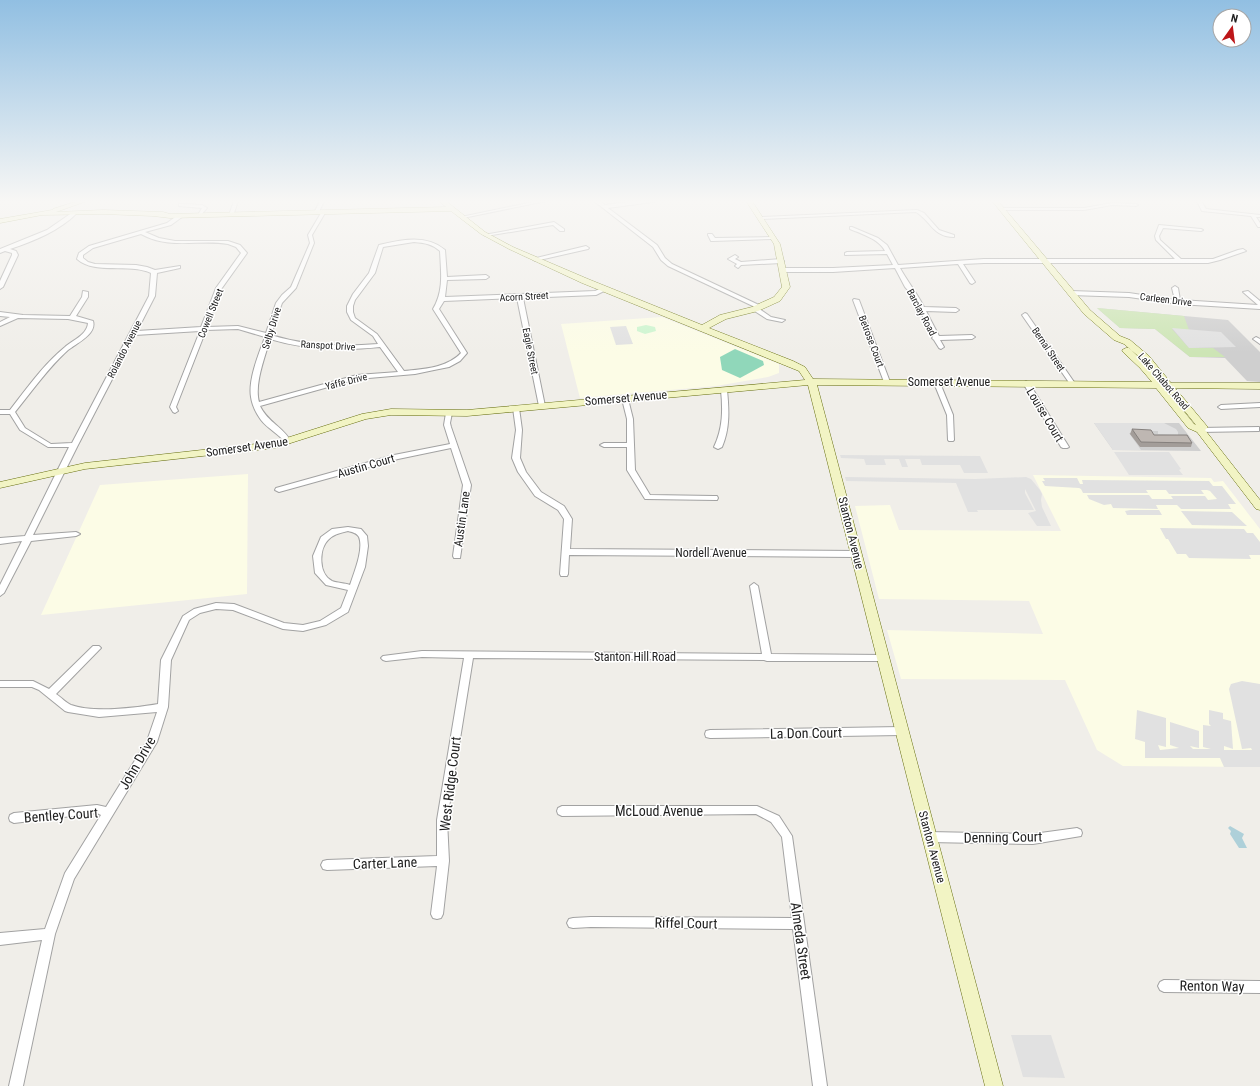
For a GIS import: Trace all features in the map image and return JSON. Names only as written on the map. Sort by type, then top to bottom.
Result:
[{"type":"street","points":[[0,287],[15,255],[12,252]]},
{"type":"street","points":[[84,252],[81,254],[80,259],[91,264],[146,267],[154,272],[178,267]]},
{"type":"street","name":"Cowell Street","points":[[176,411],[173,407],[218,288],[244,254],[243,252]]},
{"type":"street","name":"Selby Drive","points":[[288,442],[286,438],[267,423],[257,405],[254,392],[279,303],[293,288],[308,252]]},
{"type":"street","points":[[379,252],[373,272],[357,291],[349,310],[353,319],[375,335],[402,373]]},
{"type":"street","points":[[442,299],[444,279],[443,252]]},
{"type":"street","name":"Stanton Avenue","points":[[520,252],[604,289],[796,365],[802,369],[810,382],[823,422],[884,658],[901,731],[994,1086]]},
{"type":"street","points":[[535,259],[569,252]]},
{"type":"street","points":[[658,252],[663,259],[670,265],[757,308],[769,318],[782,320]]},
{"type":"street","points":[[703,328],[723,317],[757,308],[777,299],[786,286],[779,252]]},
{"type":"street","points":[[847,254],[888,252]]},
{"type":"street","name":"Barclay Road","points":[[888,252],[915,295],[941,348]]},
{"type":"street","name":"Lake Chabot Road","points":[[1037,252],[1087,312],[1117,338],[1127,342],[1146,358],[1203,427],[1200,430]]},
{"type":"street","points":[[1170,252],[1180,261]]},
{"type":"street","points":[[783,270],[832,270],[959,262],[1218,260],[1230,253],[1239,252]]},
{"type":"street","points":[[735,257],[731,259],[739,265],[781,261]]},
{"type":"street","points":[[959,262],[972,282]]},
{"type":"street","name":"Rolando Avenue","points":[[0,592],[63,470],[74,445],[152,296],[154,272]]},
{"type":"street","points":[[444,279],[486,277]]},
{"type":"street","points":[[1175,288],[1178,302]]},
{"type":"street","name":"Acorn Street","points":[[442,299],[596,293],[604,289]]},
{"type":"street","points":[[73,316],[85,297],[85,292]]},
{"type":"street","points":[[1246,292],[1260,305]]},
{"type":"street","name":"Carleen Drive","points":[[1071,293],[1129,295],[1178,302],[1260,305]]},
{"type":"street","name":"Eagle Street","points":[[520,297],[542,406]]},
{"type":"street","name":"Yaffe Drive","points":[[257,405],[357,377],[436,368],[458,362],[464,353],[436,309],[442,299]]},
{"type":"street","name":"Betrose Court","points":[[856,300],[887,382]]},
{"type":"street","points":[[922,309],[956,310]]},
{"type":"street","points":[[0,314],[18,316],[73,316],[91,322],[91,329],[59,355],[12,412]]},
{"type":"street","name":"Bernal Street","points":[[1025,315],[1072,383]]},
{"type":"street","points":[[0,324],[18,316]]},
{"type":"street","name":"Ranspot Drive","points":[[133,332],[236,327],[285,341],[316,346],[347,347],[382,345]]},
{"type":"street","points":[[936,338],[972,337]]},
{"type":"street","name":"Lake Chabot Road","points":[[1117,338],[1119,343],[1136,358],[1191,426],[1200,430],[1260,507]]},
{"type":"street","name":"Somerset Avenue","points":[[0,485],[63,470],[109,462],[253,448],[288,442],[346,422],[377,414],[399,411],[449,413],[810,382],[1072,383],[1260,386]]},
{"type":"street","points":[[937,383],[950,415],[951,440]]},
{"type":"street","name":"Louise Court","points":[[1026,383],[1065,447]]},
{"type":"street","points":[[718,447],[726,426],[724,390]]},
{"type":"street","points":[[626,399],[630,418],[631,470],[648,498],[714,498]]},
{"type":"street","points":[[1221,406],[1260,405]]},
{"type":"street","points":[[516,408],[519,430],[516,452],[518,464],[527,480],[538,494],[561,508],[567,515],[569,523],[564,574]]},
{"type":"street","points":[[0,412],[12,412]]},
{"type":"street","points":[[12,412],[22,429],[50,446],[74,445]]},
{"type":"street","name":"Austin Lane","points":[[449,413],[446,425],[467,485],[457,556]]},
{"type":"street","points":[[1200,430],[1259,429]]},
{"type":"street","name":"Austin Court","points":[[279,490],[397,457],[454,445]]},
{"type":"street","points":[[604,445],[630,445]]},
{"type":"street","name":"John Drive","points":[[16,1086],[48,934],[69,877],[152,742],[163,707],[166,660],[176,635],[186,618],[197,611],[216,606],[234,606],[283,626],[303,628],[323,623],[345,610],[361,567],[364,546],[363,536],[358,531],[335,531],[324,539],[319,550],[317,556],[319,572],[329,583],[353,588]]},
{"type":"street","points":[[0,541],[76,534]]},
{"type":"street","name":"Nordell Avenue","points":[[566,552],[856,554]]},
{"type":"street","points":[[754,586],[767,658]]},
{"type":"street","points":[[50,694],[96,648]]},
{"type":"street","name":"Stanton Hill Road","points":[[386,658],[422,654],[469,656],[884,658]]},
{"type":"street","name":"West Ridge Court","points":[[438,914],[444,861],[442,820],[469,656]]},
{"type":"street","points":[[0,684],[33,684],[50,694],[68,708],[99,714],[163,707]]},
{"type":"street","name":"La Don Court","points":[[710,734],[901,731]]},
{"type":"street","name":"Bentley Court","points":[[14,818],[97,809],[108,812]]},
{"type":"street","name":"McLoud Avenue","points":[[562,811],[757,810]]},
{"type":"street","name":"Almeda Street","points":[[757,810],[775,818],[787,836],[820,1086]]},
{"type":"street","name":"Denning Court","points":[[930,837],[1033,839],[1077,833]]},
{"type":"street","name":"Carter Lane","points":[[327,865],[444,861]]},
{"type":"street","name":"Riffel Court","points":[[573,923],[799,924]]},
{"type":"street","points":[[0,939],[48,934]]},
{"type":"street","name":"Renton Way","points":[[1164,986],[1260,987]]},
{"type":"shaded area","points":[[1097,308],[1228,320],[1260,352],[1260,382],[1247,381],[1225,358],[1190,357],[1155,329],[1120,328]]},
{"type":"shaded area","points":[[662,317],[779,364],[779,373],[768,377],[716,386],[580,398],[561,324]]},
{"type":"shaded area","points":[[626,326],[633,344],[616,345],[610,327]]},
{"type":"shaded area","points":[[1172,328],[1221,332],[1236,347],[1189,348]]},
{"type":"shaded area","points":[[1094,423],[1179,423],[1201,451],[1113,450]]},
{"type":"shaded area","points":[[1094,423],[1164,423],[1176,429],[1178,435],[1158,434],[1158,431],[1152,431],[1153,434],[1129,433],[1141,450],[1113,450]]},
{"type":"shaded area","points":[[1114,452],[1169,452],[1181,469],[1179,470],[1183,475],[1129,475]]},
{"type":"shaded area","points":[[840,455],[980,456],[988,473],[964,473],[960,465],[922,465],[920,459],[905,459],[908,467],[902,467],[899,459],[884,459],[886,465],[866,465],[864,459],[841,458]]},
{"type":"shaded area","points":[[248,474],[247,594],[41,615],[100,485]]},
{"type":"shaded area","points":[[1033,475],[1211,478],[1214,482],[1223,481],[1260,529],[1260,767],[1123,766],[1097,750],[1065,680],[901,679],[887,630],[1043,634],[1029,601],[879,599],[855,506],[890,505],[899,530],[1061,531]]},
{"type":"shaded area","points":[[845,477],[975,479],[1026,477],[1031,479],[1040,490],[1042,494],[1042,507],[1051,526],[1037,526],[1028,513],[1036,511],[1025,489],[1025,493],[1034,510],[977,510],[978,512],[968,512],[956,483],[846,481]]},
{"type":"shaded area","points":[[1043,478],[1077,478],[1080,484],[1083,484],[1082,480],[1209,481],[1213,486],[1222,486],[1236,504],[1228,504],[1231,509],[1181,509],[1177,505],[1156,505],[1158,509],[1113,508],[1111,504],[1104,505],[1089,499],[1087,495],[1149,495],[1152,499],[1173,499],[1171,496],[1205,496],[1208,500],[1217,499],[1210,491],[1207,490],[1201,490],[1204,494],[1169,494],[1166,490],[1146,490],[1148,493],[1083,493],[1079,488],[1045,486],[1042,481],[1045,481]]},
{"type":"shaded area","points":[[1159,510],[1162,515],[1127,515],[1125,511]]},
{"type":"shaded area","points":[[1181,511],[1232,512],[1247,526],[1192,525]]},
{"type":"shaded area","points":[[1160,528],[1244,529],[1247,533],[1253,533],[1260,542],[1260,555],[1249,555],[1251,559],[1189,558],[1186,554],[1177,554]]},
{"type":"shaded area","points":[[1242,681],[1260,684],[1260,767],[1224,767],[1220,758],[1145,758],[1145,742],[1135,739],[1137,710],[1166,718],[1166,747],[1158,745],[1160,750],[1179,748],[1170,745],[1170,722],[1199,731],[1199,748],[1190,746],[1193,749],[1211,749],[1203,747],[1203,725],[1211,726],[1209,724],[1209,710],[1223,713],[1223,719],[1231,721],[1233,749],[1224,746],[1224,750],[1252,750],[1251,748],[1242,749],[1229,689],[1231,684]]},
{"type":"shaded area","points":[[1011,1035],[1051,1035],[1065,1078],[1023,1077]]},
{"type":"green space","points":[[1097,308],[1184,316],[1189,330],[1172,329],[1189,348],[1213,348],[1225,357],[1190,357],[1155,329],[1120,328]]},
{"type":"green space","points":[[646,325],[655,327],[656,331],[645,334],[637,331],[637,327]]},
{"type":"green space","points":[[735,349],[763,361],[764,365],[740,378],[722,370],[720,357]]},
{"type":"water","points":[[1230,826],[1244,834],[1242,838],[1247,848],[1239,848],[1230,834],[1231,831],[1228,828]]},
{"type":"building","points":[[1132,429],[1151,430],[1154,435],[1187,435],[1192,443],[1141,442]]}]
